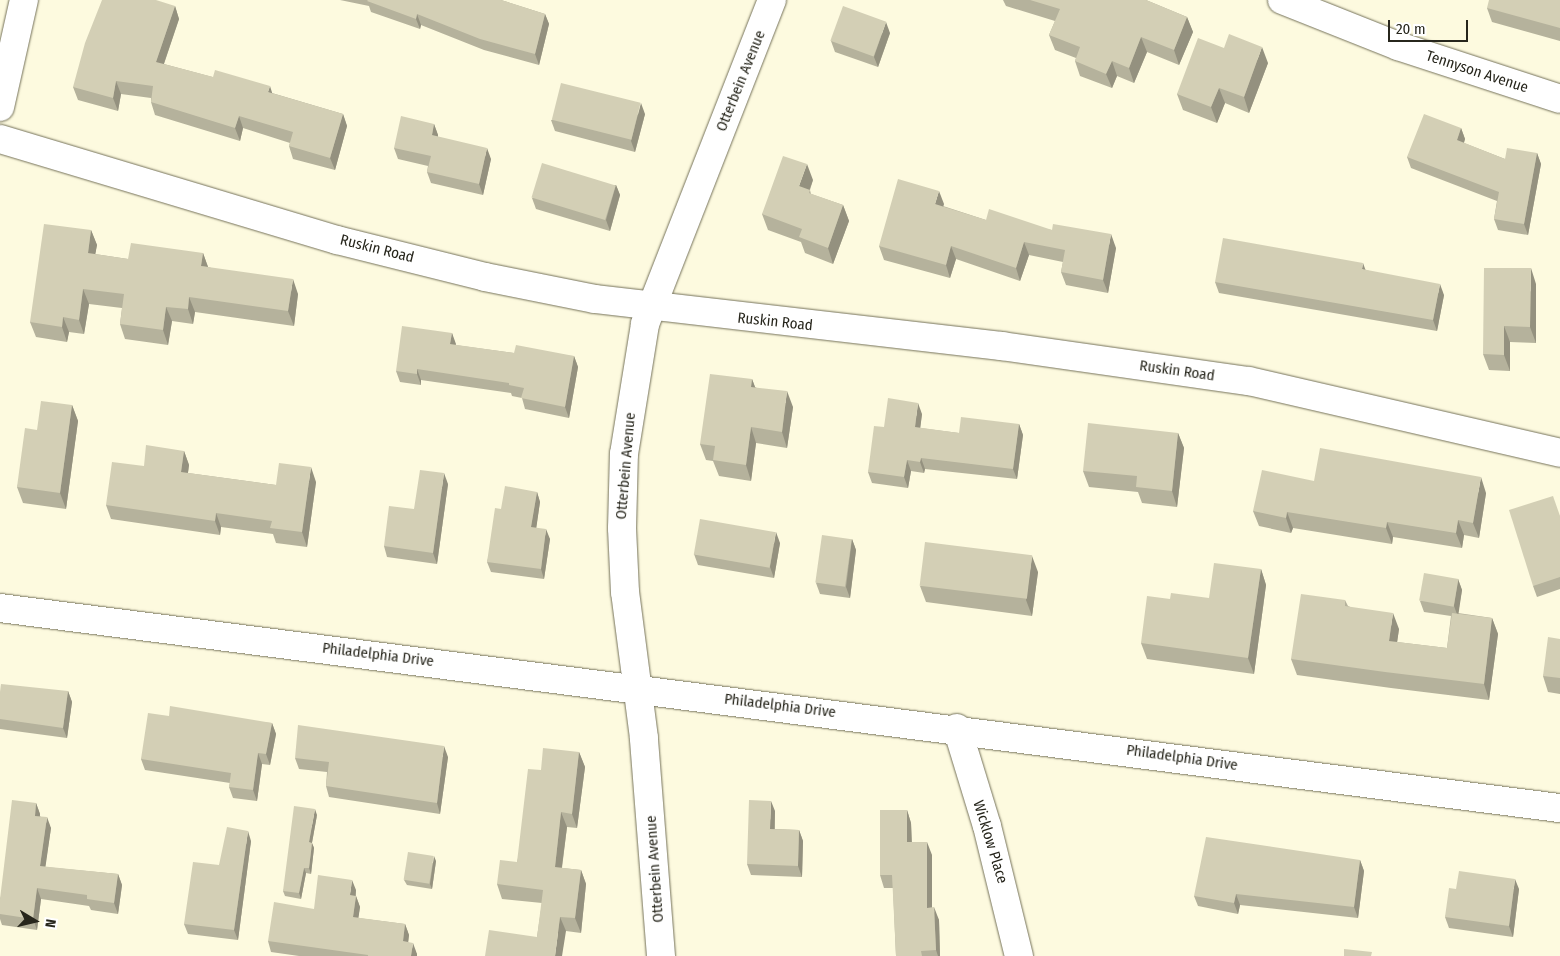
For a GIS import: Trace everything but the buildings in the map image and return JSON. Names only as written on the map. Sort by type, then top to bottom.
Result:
[{"type":"street","points":[[0,107],[24,0]]},
{"type":"street","name":"Otterbein Avenue","points":[[661,956],[654,838],[638,688],[625,592],[622,528],[624,454],[638,360],[652,307],[772,0]]},
{"type":"street","name":"Tennyson Avenue","points":[[1282,0],[1398,46],[1560,99]]},
{"type":"street","name":"Ruskin Road","points":[[0,140],[337,240],[485,277],[652,307],[1002,346],[1249,381],[1560,453]]},
{"type":"street","name":"Philadelphia Drive","points":[[0,608],[957,728],[1560,808]]},
{"type":"street","name":"Wicklow Place","points":[[957,728],[987,826],[1019,956]]}]
